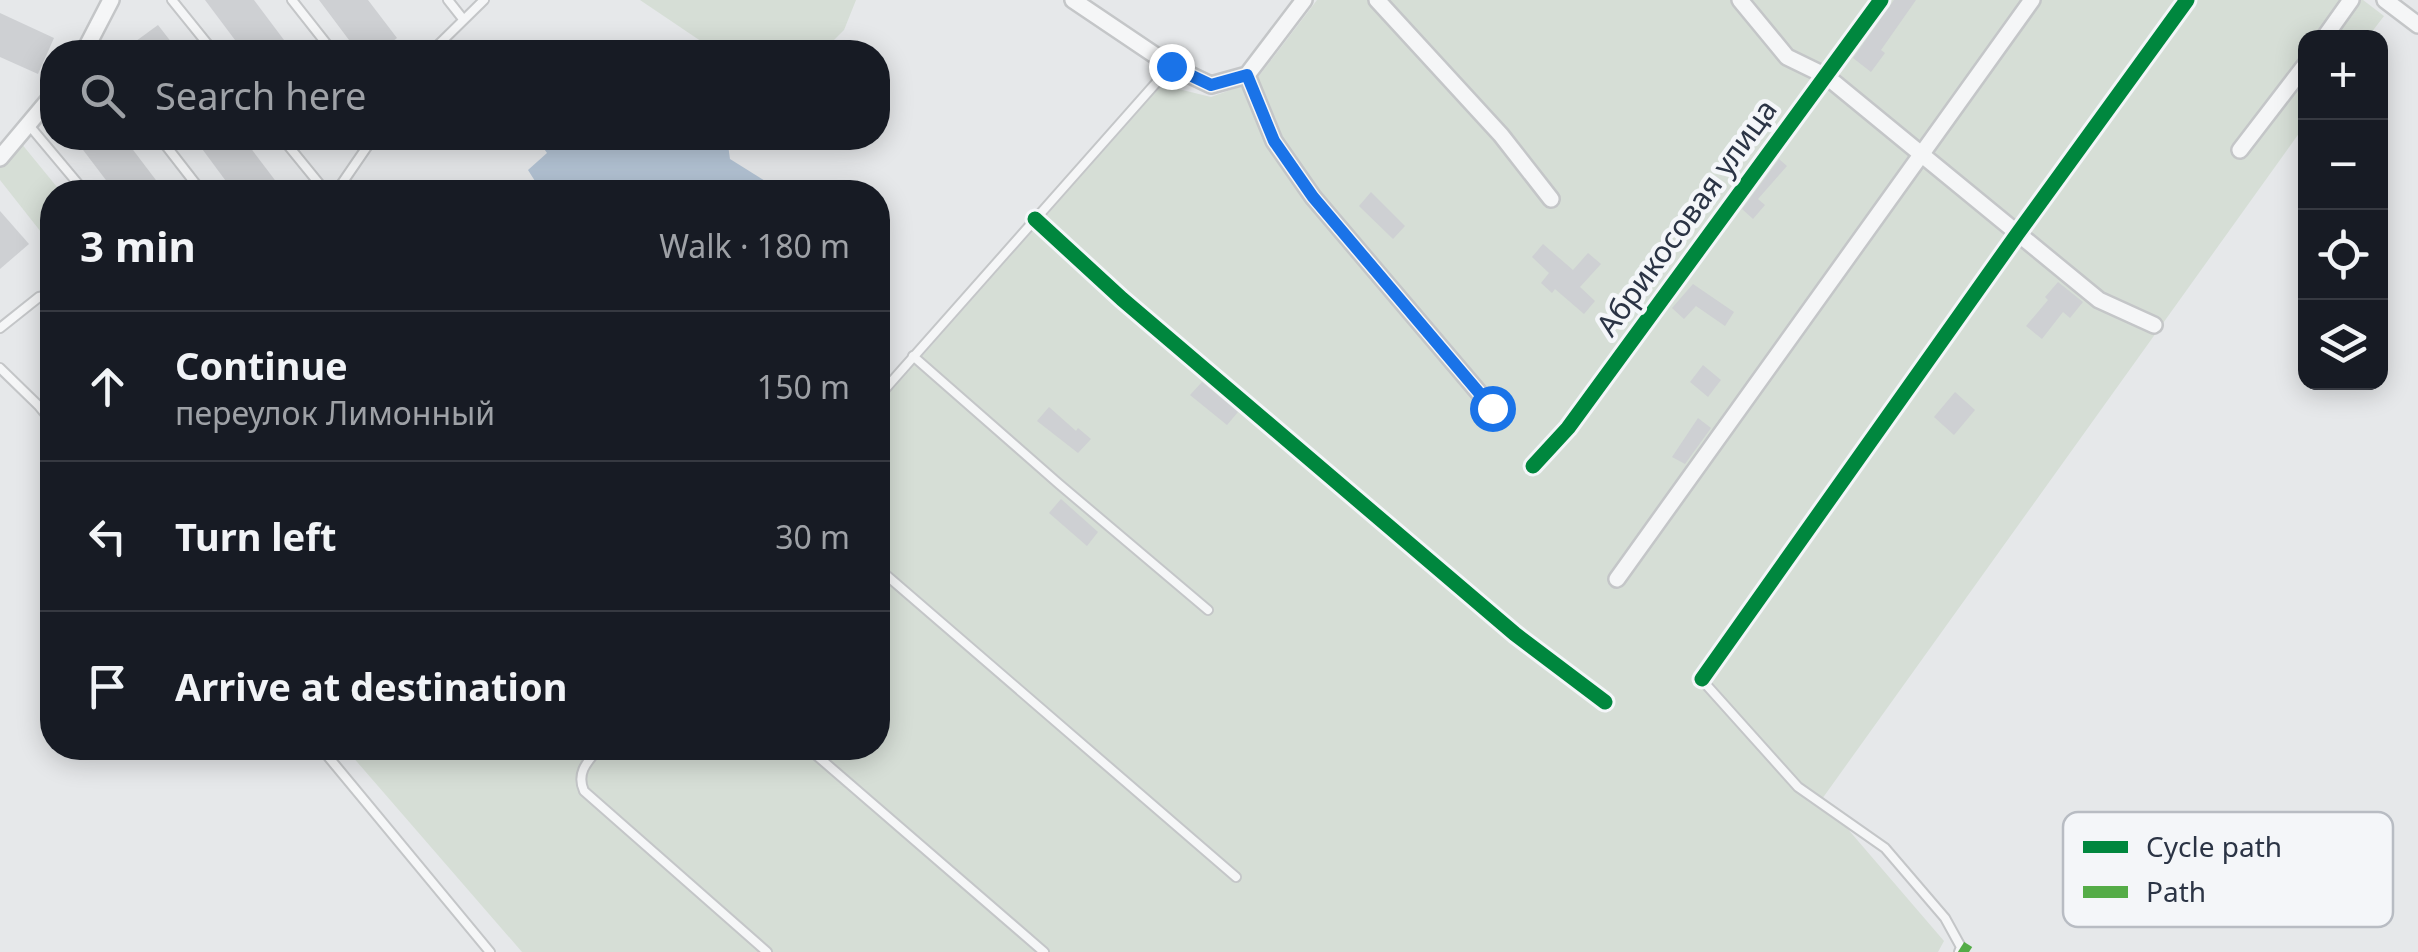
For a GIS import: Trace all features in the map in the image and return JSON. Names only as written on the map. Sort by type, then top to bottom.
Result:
[{"type":"street","points":[[93,40],[111,0]]},
{"type":"street","points":[[1073,0],[1171,66],[1211,85],[1247,75],[1304,0]]},
{"type":"street","points":[[1378,0],[1501,136],[1552,199]]},
{"type":"street","points":[[1740,0],[1787,57],[1826,76],[2099,300],[2154,325]]},
{"type":"street","name":"Абрикосовая улица","points":[[1533,466],[1568,428],[1881,0]]},
{"type":"street","points":[[1617,580],[2032,0]]},
{"type":"street","points":[[1702,680],[2187,0]]},
{"type":"street","points":[[2329,30],[2350,0]]},
{"type":"street","points":[[2385,0],[2418,26]]},
{"type":"street","points":[[2240,150],[2298,74]]},
{"type":"street","points":[[1247,75],[1274,141],[1313,197],[1492,408]]},
{"type":"street","points":[[0,158],[40,110]]},
{"type":"street","points":[[1036,219],[1122,299],[1516,634],[1605,702]]},
{"type":"lane","points":[[172,0],[204,40]]},
{"type":"lane","points":[[292,0],[324,40]]},
{"type":"lane","points":[[448,0],[463,20]]},
{"type":"lane","points":[[443,40],[484,0]]},
{"type":"lane","points":[[890,383],[1171,66]]},
{"type":"lane","points":[[28,124],[40,138]]},
{"type":"lane","points":[[50,150],[75,180]]},
{"type":"lane","points":[[169,150],[193,180]]},
{"type":"lane","points":[[292,150],[316,180]]},
{"type":"lane","points":[[344,180],[364,150]]},
{"type":"lane","points":[[0,328],[40,297]]},
{"type":"lane","points":[[913,356],[1208,610]]},
{"type":"lane","points":[[0,368],[40,406]]},
{"type":"lane","points":[[890,578],[1236,877]]},
{"type":"lane","points":[[1702,680],[1798,787],[1885,848],[1945,918],[1961,948],[1959,952]]},
{"type":"lane","points":[[332,760],[490,952]]},
{"type":"lane","points":[[590,760],[582,770],[584,792],[768,952]]},
{"type":"lane","points":[[822,760],[1044,952]]},
{"type":"shaded area","points":[[640,0],[856,0],[844,30],[834,40],[699,40]]},
{"type":"shaded area","points":[[1317,0],[2363,0],[2384,16],[2373,30],[2298,30],[2298,135],[1822,799],[1944,941],[1938,952],[522,952],[355,760],[890,760],[890,386],[893,389],[1162,85],[1211,97],[1255,81]]},
{"type":"shaded area","points":[[21,143],[51,180],[40,180],[40,231],[0,180],[0,168]]},
{"type":"water","points":[[545,150],[729,150],[730,159],[764,180],[534,180],[528,170],[547,153]]},
{"type":"building","points":[[205,0],[254,0],[284,40],[235,40]]},
{"type":"building","points":[[319,0],[368,0],[397,38],[349,40]]},
{"type":"building","points":[[1894,0],[1916,0],[1881,50],[1885,53],[1871,72],[1853,58]]},
{"type":"building","points":[[0,13],[54,38],[40,40],[38,74],[0,57]]},
{"type":"building","points":[[158,25],[170,40],[137,40]]},
{"type":"building","points":[[83,150],[133,150],[156,180],[106,180]]},
{"type":"building","points":[[203,150],[252,150],[275,180],[225,180]]},
{"type":"building","points":[[1779,159],[1787,166],[1758,199],[1765,205],[1753,219],[1742,209]]},
{"type":"building","points":[[1371,192],[1405,226],[1393,239],[1359,206]]},
{"type":"building","points":[[0,211],[29,244],[0,269]]},
{"type":"building","points":[[1543,244],[1573,270],[1588,253],[1601,264],[1580,287],[1595,301],[1584,314],[1555,289],[1552,293],[1541,283],[1549,273],[1532,257]]},
{"type":"building","points":[[2058,282],[2083,302],[2070,318],[2063,312],[2042,339],[2026,326]]},
{"type":"building","points":[[1693,284],[1734,312],[1725,326],[1696,306],[1684,319],[1672,308]]},
{"type":"building","points":[[1703,365],[1721,380],[1708,397],[1690,382]]},
{"type":"building","points":[[1202,382],[1238,412],[1227,425],[1190,395]]},
{"type":"building","points":[[1955,392],[1975,410],[1954,435],[1934,417]]},
{"type":"building","points":[[1049,407],[1091,439],[1078,453],[1037,421]]},
{"type":"building","points":[[1698,418],[1711,428],[1685,464],[1672,457]]},
{"type":"building","points":[[1061,499],[1098,532],[1087,546],[1049,513]]},
{"type":"marked path","points":[[1961,947],[1969,952]]},
{"type":"cycle path","points":[[1533,466],[1568,428],[1881,0]]},
{"type":"cycle path","points":[[1702,679],[2187,0]]},
{"type":"cycle path","points":[[1035,219],[1122,299],[1515,634],[1605,702]]},
{"type":"route","points":[[1171,66],[1211,85],[1247,75],[1274,141],[1313,197],[1492,408]]}]
